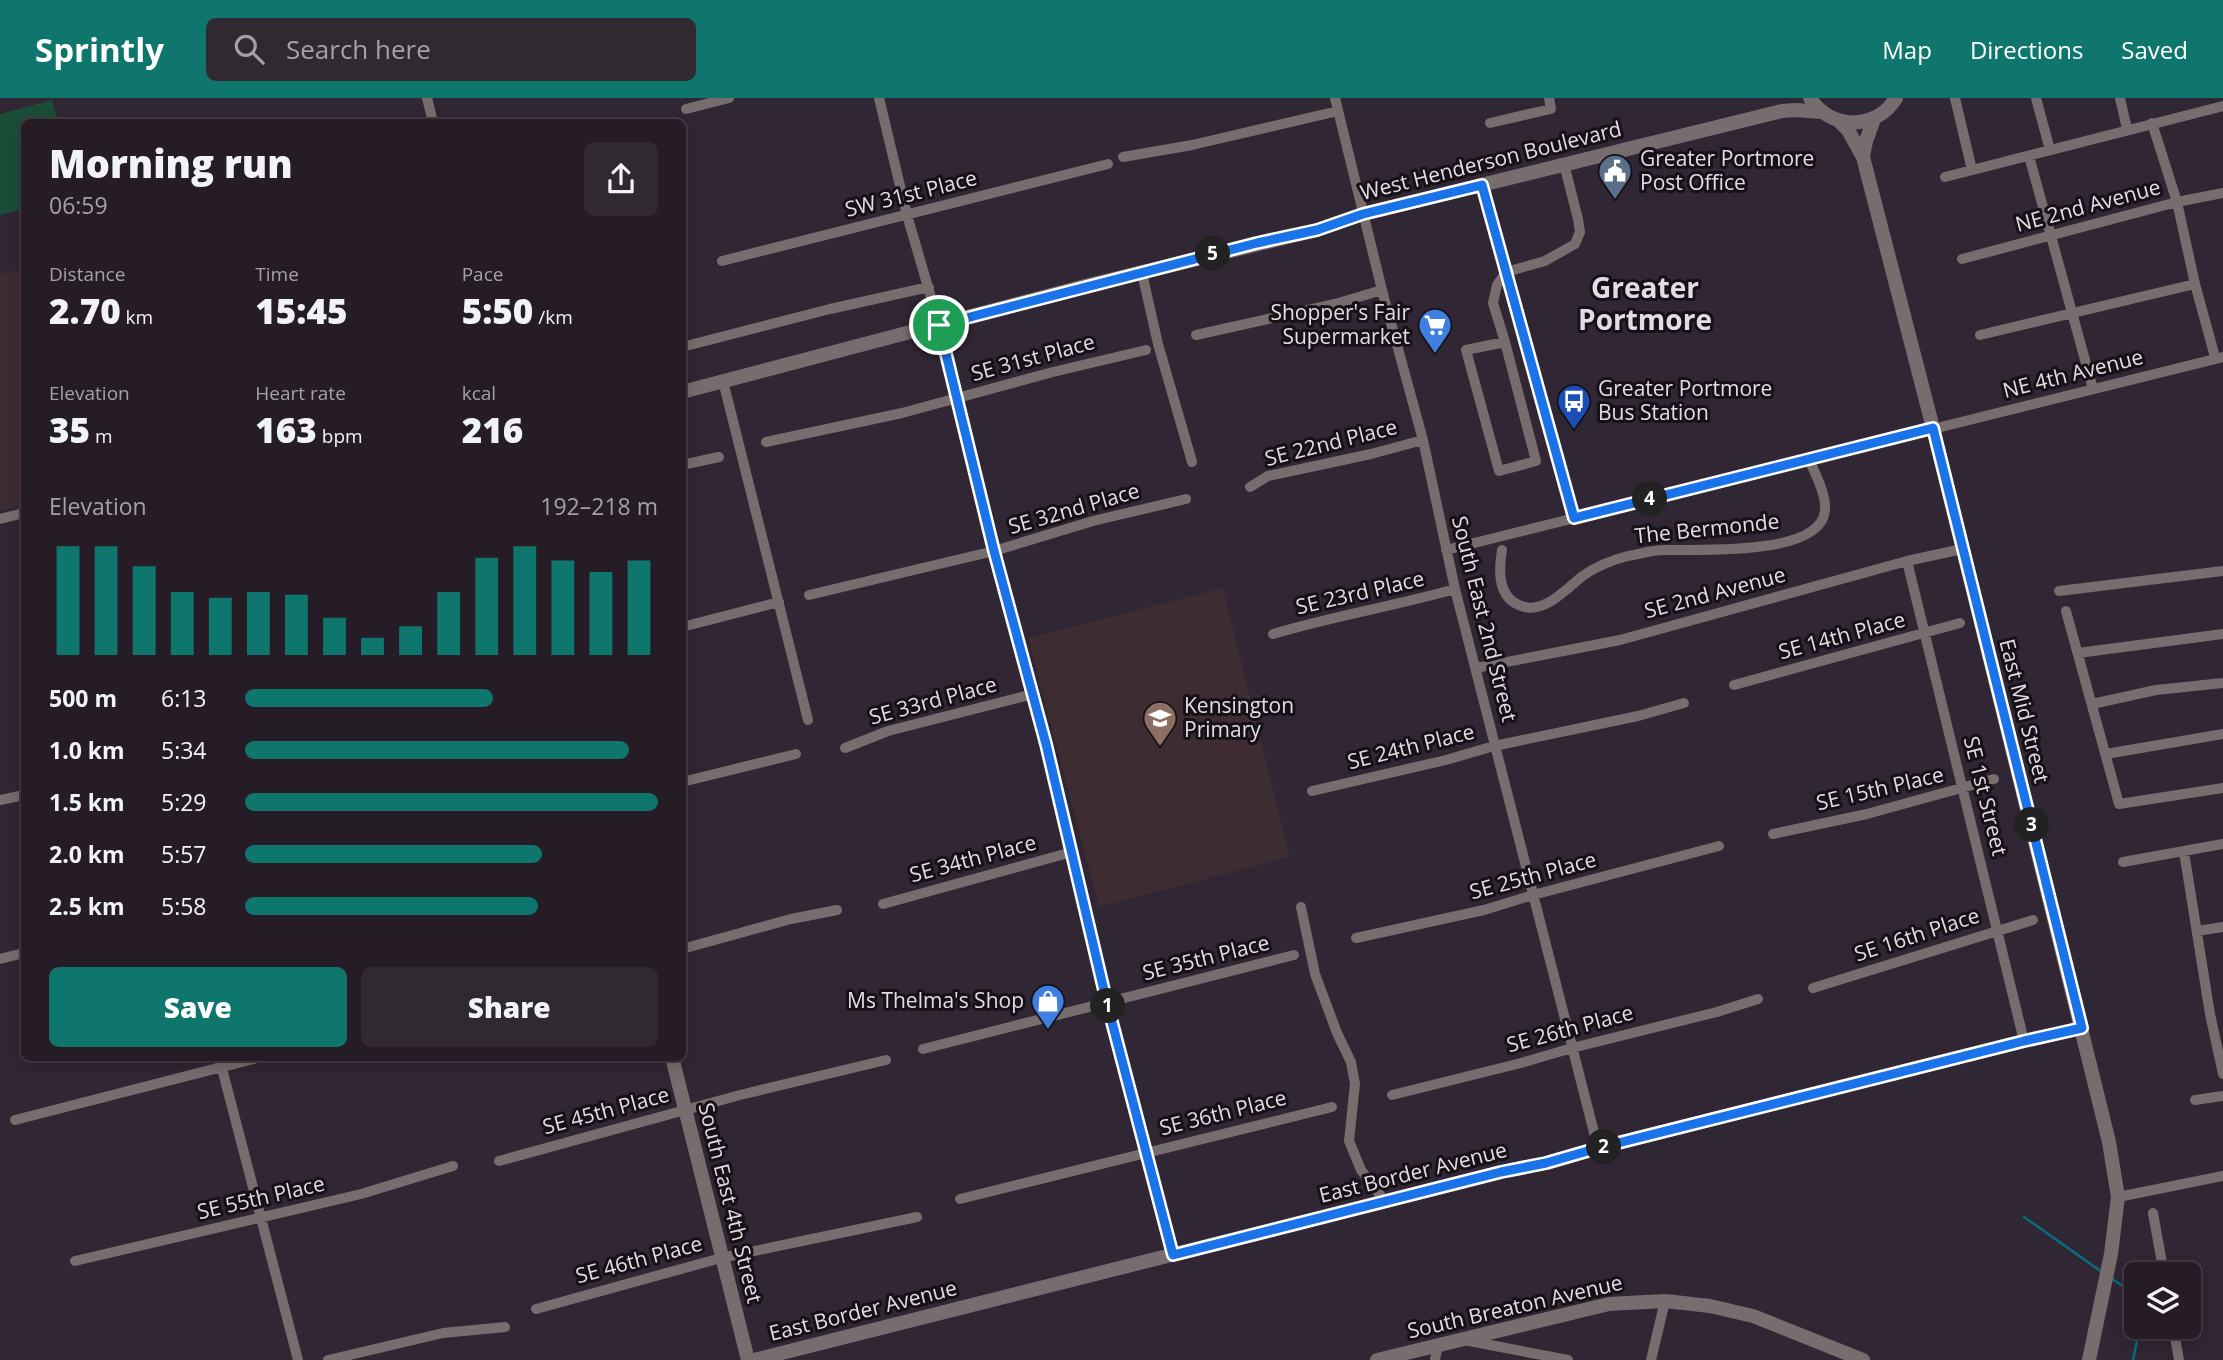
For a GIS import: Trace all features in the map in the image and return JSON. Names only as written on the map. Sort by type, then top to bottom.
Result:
[{"type":"street","points":[[427,98],[432,119]]},
{"type":"street","points":[[686,109],[729,98]]},
{"type":"street","points":[[879,98],[1033,694],[1107,1003],[1173,1255]]},
{"type":"street","name":"South East 2nd Street","points":[[1335,98],[1382,290],[1423,440],[1455,589],[1494,746],[1598,1148]]},
{"type":"street","points":[[1490,123],[1551,109],[1549,98]]},
{"type":"street","name":"West Henderson Boulevard","points":[[1783,111],[1797,98]]},
{"type":"street","points":[[1810,98],[1821,112],[1839,121],[1863,122],[1885,112],[1896,98]]},
{"type":"street","points":[[1955,98],[1972,170]]},
{"type":"street","points":[[2036,98],[2050,150]]},
{"type":"street","points":[[2120,98],[2127,130]]},
{"type":"street","points":[[2204,98],[2206,110]]},
{"type":"street","points":[[1945,177],[2223,106]]},
{"type":"street","points":[[1123,157],[1192,145],[1338,111]]},
{"type":"street","name":"West Henderson Boulevard","points":[[686,391],[1564,164],[1783,111],[1821,112]]},
{"type":"street","points":[[1863,157],[1874,119]]},
{"type":"street","name":"East Mid Street","points":[[1839,121],[1848,130],[1863,157],[1933,428],[2109,1142],[2118,1196],[2111,1254],[2089,1360]]},
{"type":"street","points":[[2152,123],[2177,202],[2195,284],[2219,357]]},
{"type":"street","points":[[2029,156],[2093,389]]},
{"type":"street","name":"SW 31st Place","points":[[722,261],[1108,164]]},
{"type":"street","points":[[1536,461],[1493,303],[1497,285],[1506,272],[1545,261],[1575,244],[1580,232],[1564,164]]},
{"type":"street","points":[[1482,185],[1574,518]]},
{"type":"street","name":"NE 2nd Avenue","points":[[1962,259],[2177,202],[2223,193]]},
{"type":"street","points":[[1142,273],[1158,344],[1192,462]]},
{"type":"street","points":[[1980,335],[2195,284]]},
{"type":"street","points":[[686,346],[929,287]]},
{"type":"street","points":[[1196,335],[1335,304],[1382,290]]},
{"type":"street","points":[[1505,342],[1466,350],[1499,471],[1557,456]]},
{"type":"street","name":"SE 31st Place","points":[[766,442],[902,413],[1146,350]]},
{"type":"street","name":"NE 4th Avenue","points":[[1446,550],[2219,357]]},
{"type":"street","points":[[723,381],[808,720]]},
{"type":"street","name":"SE 22nd Place","points":[[1250,487],[1268,476],[1423,440]]},
{"type":"street","points":[[686,464],[719,457]]},
{"type":"street","name":"The Bermonde","points":[[1502,550],[1499,576],[1502,588],[1514,603],[1530,608],[1554,599],[1583,576],[1619,559],[1663,550],[1722,550],[1771,545],[1798,538],[1816,527],[1825,512],[1823,496],[1809,459]]},
{"type":"street","name":"SE 32nd Place","points":[[809,595],[994,551],[1082,524],[1186,499]]},
{"type":"street","points":[[0,519],[21,514]]},
{"type":"street","name":"SE 2nd Avenue","points":[[1476,668],[1620,640],[1907,561],[1962,549]]},
{"type":"street","name":"SE 1st Street","points":[[1907,561],[2024,1041]]},
{"type":"street","points":[[2059,591],[2223,571]]},
{"type":"street","name":"SE 23rd Place","points":[[1273,634],[1307,624],[1408,603],[1455,589]]},
{"type":"street","points":[[686,626],[779,601]]},
{"type":"street","points":[[2066,611],[2119,804],[2223,788]]},
{"type":"street","name":"SE 14th Place","points":[[1734,685],[1960,623]]},
{"type":"street","points":[[2078,653],[2223,634]]},
{"type":"street","points":[[2092,704],[2156,690],[2223,683]]},
{"type":"street","name":"SE 33rd Place","points":[[845,748],[888,731],[1033,694]]},
{"type":"street","name":"SE 24th Place","points":[[1312,791],[1684,703]]},
{"type":"street","points":[[2106,754],[2223,734]]},
{"type":"street","points":[[686,781],[796,754]]},
{"type":"street","name":"SE 15th Place","points":[[1773,834],[1867,814],[1994,779]]},
{"type":"street","points":[[0,800],[21,795]]},
{"type":"street","points":[[2123,862],[2223,844]]},
{"type":"street","name":"SE 25th Place","points":[[1356,938],[1484,910],[1719,846]]},
{"type":"street","name":"SE 34th Place","points":[[883,904],[1072,852]]},
{"type":"street","points":[[2184,852],[2210,1014],[2223,1074]]},
{"type":"street","points":[[1301,907],[1315,974],[1336,1033],[1351,1062],[1355,1084],[1349,1141],[1361,1170],[1386,1203]]},
{"type":"street","points":[[686,947],[791,919],[837,910]]},
{"type":"street","name":"SE 16th Place","points":[[1813,988],[2033,920]]},
{"type":"street","points":[[2197,931],[2223,927]]},
{"type":"street","points":[[0,959],[21,954]]},
{"type":"street","name":"SE 35th Place","points":[[923,1049],[1294,955]]},
{"type":"street","name":"SE 26th Place","points":[[1392,1095],[1717,1012],[1758,999]]},
{"type":"street","points":[[2210,1014],[2223,1011]]},
{"type":"street","name":"East Border Avenue","points":[[754,1360],[2082,1028]]},
{"type":"street","name":"SE 45th Place","points":[[499,1161],[686,1110],[886,1060]]},
{"type":"street","name":"South East 4th Street","points":[[673,1061],[748,1360]]},
{"type":"street","points":[[15,1120],[220,1062],[298,1360]]},
{"type":"street","points":[[2195,1100],[2223,1096]]},
{"type":"street","name":"SE 36th Place","points":[[960,1199],[1332,1107]]},
{"type":"street","name":"SE 55th Place","points":[[75,1261],[361,1194],[453,1166]]},
{"type":"street","points":[[2118,1196],[2223,1176]]},
{"type":"street","points":[[2153,1213],[2162,1262]]},
{"type":"street","name":"SE 46th Place","points":[[536,1309],[722,1258],[917,1217]]},
{"type":"street","points":[[1651,1360],[1665,1301]]},
{"type":"street","name":"South Breaton Avenue","points":[[1377,1360],[1609,1304],[1665,1301],[1710,1306],[1752,1316],[1863,1360]]},
{"type":"street","points":[[328,1360],[443,1333],[505,1327]]},
{"type":"street","points":[[2175,1339],[2179,1360]]},
{"type":"street","points":[[1461,1340],[1568,1360]]},
{"type":"street","points":[[1434,1360],[1438,1344]]},
{"type":"shaded area","points":[[21,269],[21,506],[0,511],[0,274]]},
{"type":"shaded area","name":"Kensington Primary","points":[[1223,588],[1290,857],[1099,907],[1028,638]]},
{"type":"green space","points":[[52,100],[57,119],[21,119],[21,210],[0,215],[0,114]]},
{"type":"waterway","points":[[2024,1217],[2102,1272]]},
{"type":"waterway","points":[[2111,1278],[2124,1287]]},
{"type":"waterway","points":[[2133,1360],[2137,1339]]},
{"type":"place","name":"Greater Portmore Post Office","points":[[1615,201]]},
{"type":"place","name":"Shopper's Fair Supermarket","points":[[1435,355]]},
{"type":"place","name":"Greater Portmore Bus Station","points":[[1574,431]]},
{"type":"place","name":"Kensington Primary","points":[[1160,748]]},
{"type":"place","name":"Ms Thelma's Shop","points":[[1048,1031]]},
{"type":"district","name":"Greater Portmore","points":[[1645,304]]},
{"type":"route","points":[[1482,185],[1574,518],[1933,428],[2082,1028],[1173,1255],[1136,1105],[1107,1003],[1046,744],[994,551],[939,325],[1085,286],[1317,230],[1363,214],[1482,185]]}]
